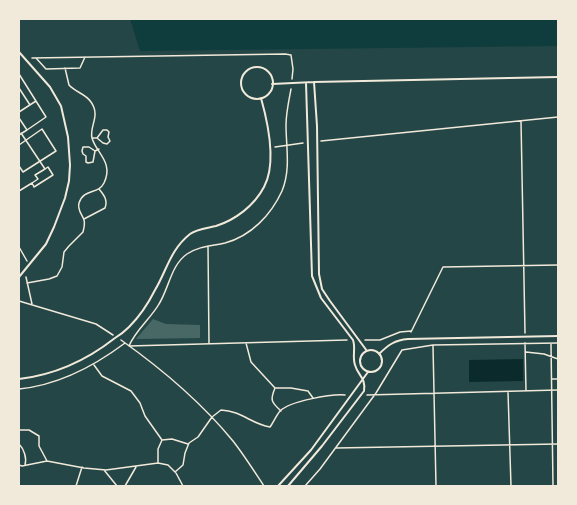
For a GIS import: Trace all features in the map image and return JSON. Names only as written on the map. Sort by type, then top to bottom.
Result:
[{"type":"lane","points":[[19,52],[50,86],[61,106],[68,137],[70,165],[69,181],[65,198],[50,236],[46,244],[19,277]]},
{"type":"lane","points":[[253,68],[263,69],[271,76],[271,90],[268,94],[261,98],[254,99],[249,97],[245,93],[241,83],[245,73],[253,68]]},
{"type":"lane","points":[[272,84],[558,77]]},
{"type":"lane","points":[[314,82],[317,142],[319,274],[322,289],[367,351]]},
{"type":"lane","points":[[288,486],[322,446],[364,391],[365,385],[363,378],[355,365],[355,346],[353,340],[321,298],[312,276],[306,83]]},
{"type":"lane","points":[[19,379],[46,374],[84,359],[100,350],[128,328],[143,312],[156,289],[172,254],[181,242],[191,233],[235,218],[255,200],[264,187],[269,173],[270,158],[270,148],[261,98]]},
{"type":"lane","points":[[379,354],[388,345],[399,340],[408,339],[558,336]]},
{"type":"lane","points":[[367,351],[375,351],[379,354],[382,360],[380,367],[375,371],[368,372],[362,368],[360,362],[362,355],[367,351]]},
{"type":"lane","points":[[278,486],[310,450],[368,372]]},
{"type":"path","points":[[26,58],[291,55],[293,69],[292,83],[286,118],[288,164],[285,182],[276,204],[260,223],[241,236],[226,242],[193,251],[186,255],[179,262],[161,302],[147,322],[132,339],[130,346]]},
{"type":"path","points":[[36,58],[46,68],[80,68],[85,57]]},
{"type":"path","points":[[27,284],[57,276],[62,267],[64,252],[83,232],[84,220],[78,207],[81,198],[87,193],[99,189],[105,181],[106,170],[104,159],[92,138],[95,113],[93,106],[88,99],[69,85],[65,68]]},
{"type":"path","points":[[19,74],[46,117],[20,134],[26,140],[44,169]]},
{"type":"path","points":[[19,88],[30,105]]},
{"type":"path","points":[[19,112],[36,101]]},
{"type":"path","points":[[317,142],[558,117]]},
{"type":"path","points":[[19,118],[27,130]]},
{"type":"path","points":[[521,120],[526,391]]},
{"type":"path","points":[[19,145],[42,130],[56,151],[23,172],[19,166]]},
{"type":"path","points":[[92,138],[97,138],[103,143],[107,144],[110,140],[108,137],[109,132],[107,130],[103,130],[97,138]]},
{"type":"path","points":[[270,148],[308,143]]},
{"type":"path","points":[[96,151],[89,147],[83,147],[82,151],[86,156],[86,162],[92,162],[96,151],[99,149]]},
{"type":"path","points":[[19,191],[38,179],[35,175],[48,167],[53,175],[34,187],[32,183]]},
{"type":"path","points":[[84,220],[106,206],[106,198],[99,189]]},
{"type":"path","points":[[208,246],[209,344]]},
{"type":"path","points":[[305,486],[320,470],[376,393],[408,339],[443,266],[558,265]]},
{"type":"path","points":[[19,301],[96,324],[130,346],[163,372],[205,409],[234,442],[264,486]]},
{"type":"path","points":[[359,340],[380,340],[400,332],[411,331]]},
{"type":"path","points":[[130,346],[353,340]]},
{"type":"path","points":[[19,389],[30,388],[64,379],[106,358],[125,343]]},
{"type":"path","points":[[246,343],[251,362],[275,388],[291,388],[308,391],[313,398]]},
{"type":"path","points":[[551,343],[553,486]]},
{"type":"path","points":[[402,350],[433,345],[558,343]]},
{"type":"path","points":[[433,345],[436,486]]},
{"type":"path","points":[[526,352],[551,355],[558,359]]},
{"type":"path","points":[[94,364],[102,376],[131,391],[140,403],[144,416],[162,440]]},
{"type":"path","points":[[551,379],[558,379]]},
{"type":"path","points":[[275,388],[272,397],[273,403],[280,411]]},
{"type":"path","points":[[508,391],[511,486]]},
{"type":"path","points":[[19,430],[29,430],[39,436],[39,446],[47,461]]},
{"type":"path","points":[[162,440],[172,439],[188,444]]},
{"type":"path","points":[[158,463],[158,449],[162,440]]},
{"type":"path","points":[[19,444],[23,448],[25,455],[25,465]]},
{"type":"path","points":[[336,448],[558,444]]},
{"type":"path","points":[[19,465],[47,461],[103,470],[158,463],[168,466],[176,473],[183,486]]},
{"type":"path","points":[[125,486],[136,466]]},
{"type":"path","points":[[76,486],[82,467]]},
{"type":"path","points":[[103,470],[117,486]]},
{"type":"shaded area","points":[[19,19],[130,19],[140,51],[558,46],[558,486],[19,486]]},
{"type":"shaded area","points":[[523,359],[523,381],[469,382],[469,360]]},
{"type":"building","points":[[153,319],[166,324],[200,325],[200,338],[136,339]]}]
